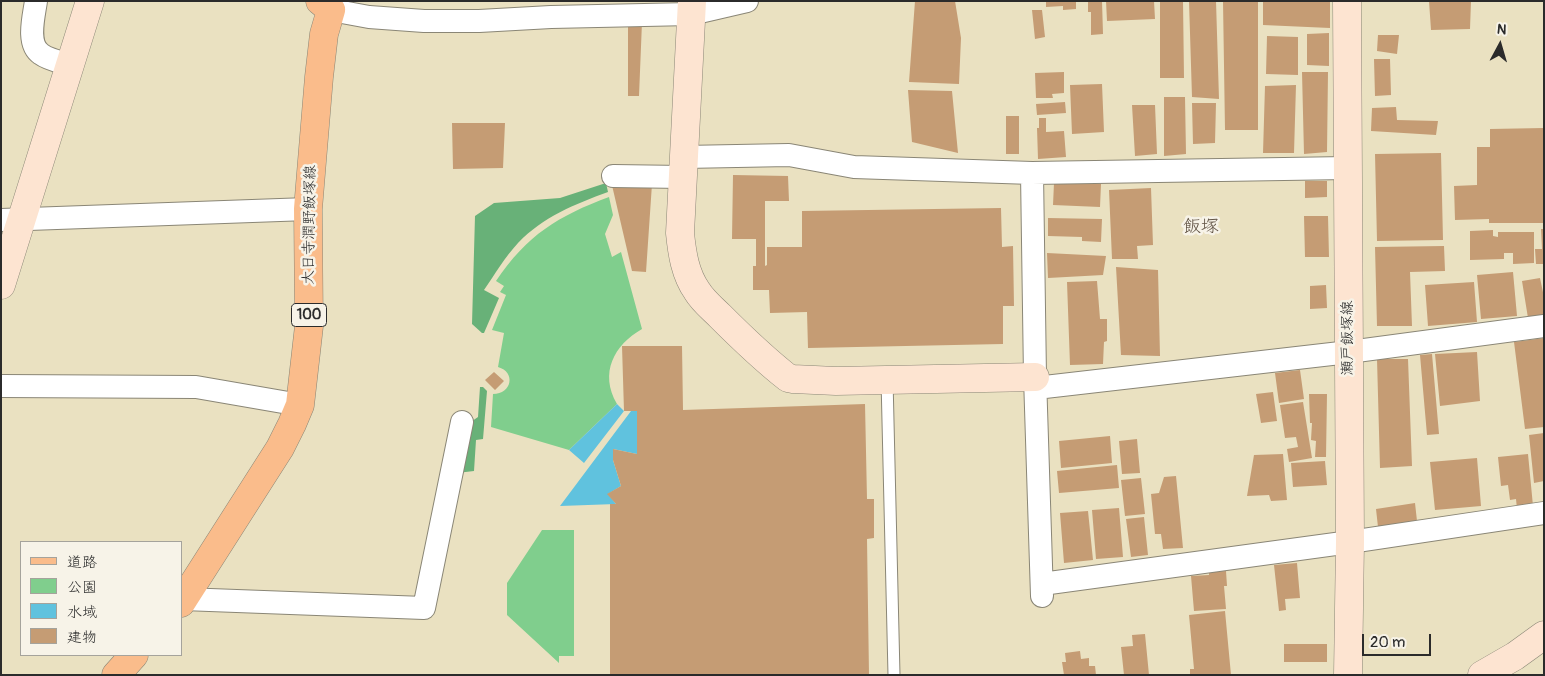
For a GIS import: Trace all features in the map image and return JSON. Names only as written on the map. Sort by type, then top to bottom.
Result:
[{"type":"main road","name":"大日寺潤野飯塚線","points":[[182,601],[280,448],[300,405],[310,326],[308,209],[326,6]]},
{"type":"main road","points":[[116,675],[133,656]]},
{"type":"street","points":[[36,1],[32,41],[35,49],[41,55],[71,64]]},
{"type":"street","points":[[1,285],[12,220],[71,64],[90,1]]},
{"type":"street","points":[[326,6],[369,16],[426,11],[479,21],[692,8],[747,1]]},
{"type":"street","name":"瀬戸飯塚線","points":[[1347,1],[1350,542],[1348,675]]},
{"type":"street","points":[[692,8],[680,233],[682,255],[696,291],[737,333],[788,378],[1036,383],[1348,352],[1544,326]]},
{"type":"street","points":[[613,176],[789,155],[854,168],[1032,173],[1347,168]]},
{"type":"street","points":[[1032,173],[1042,590],[1544,513]]},
{"type":"street","points":[[12,220],[182,212],[308,209]]},
{"type":"street","points":[[1,386],[196,387],[300,405]]},
{"type":"street","points":[[182,601],[424,608],[462,422]]},
{"type":"street","points":[[1482,675],[1515,656],[1544,635]]},
{"type":"lane","points":[[887,380],[894,675]]},
{"type":"green space","points":[[606,183],[608,192],[560,212],[538,226],[513,248],[484,290],[499,298],[484,333],[482,333],[472,324],[475,216],[494,203],[560,198]]},
{"type":"green space","points":[[609,197],[613,215],[605,234],[612,257],[621,252],[642,329],[624,343],[612,361],[609,381],[617,404],[569,450],[491,427],[493,394],[499,393],[508,387],[509,382],[507,373],[498,367],[504,333],[492,330],[506,295],[500,292],[504,286],[496,281],[520,251],[545,229],[574,212]]},
{"type":"green space","points":[[480,387],[487,391],[483,439],[476,440],[474,471],[457,473],[465,426],[478,417]]},
{"type":"green space","points":[[542,530],[574,530],[574,656],[559,656],[559,663],[507,615],[507,583]]},
{"type":"water","points":[[617,404],[624,411],[584,463],[569,450]]},
{"type":"water","points":[[631,411],[637,411],[637,454],[613,449],[613,460],[621,486],[608,494],[616,504],[560,506]]},
{"type":"building","points":[[915,1],[955,1],[961,38],[959,84],[909,82]]},
{"type":"building","points":[[1046,1],[1076,1],[1076,9],[1063,10],[1063,6],[1046,7]]},
{"type":"building","points":[[1088,1],[1102,1],[1103,34],[1091,35],[1091,12],[1088,12]]},
{"type":"building","points":[[1106,1],[1154,1],[1155,19],[1107,21]]},
{"type":"building","points":[[1160,1],[1183,1],[1184,78],[1160,78]]},
{"type":"building","points":[[1189,1],[1216,1],[1219,99],[1192,97]]},
{"type":"building","points":[[1223,1],[1258,1],[1258,130],[1225,130]]},
{"type":"building","points":[[1263,1],[1330,1],[1330,28],[1263,25]]},
{"type":"building","points":[[1429,1],[1471,1],[1470,29],[1431,30]]},
{"type":"building","points":[[1032,10],[1042,10],[1045,37],[1035,39]]},
{"type":"building","points":[[628,22],[642,22],[639,96],[628,96]]},
{"type":"building","points":[[1329,33],[1329,66],[1307,65],[1307,34]]},
{"type":"building","points":[[1378,35],[1399,35],[1397,54],[1377,51]]},
{"type":"building","points":[[1267,36],[1298,37],[1298,75],[1266,74]]},
{"type":"building","points":[[1374,59],[1390,59],[1391,95],[1375,96]]},
{"type":"building","points":[[1064,72],[1064,93],[1052,94],[1053,98],[1036,98],[1035,73]]},
{"type":"building","points":[[1302,72],[1328,72],[1327,152],[1304,154]]},
{"type":"building","points":[[1102,84],[1104,132],[1072,134],[1070,85]]},
{"type":"building","points":[[1296,85],[1294,153],[1263,153],[1265,86]]},
{"type":"building","points":[[908,90],[952,91],[958,153],[912,142]]},
{"type":"building","points":[[1164,97],[1185,97],[1186,154],[1164,156]]},
{"type":"building","points":[[1065,102],[1066,113],[1037,115],[1036,104]]},
{"type":"building","points":[[1192,103],[1216,103],[1215,143],[1193,144]]},
{"type":"building","points":[[1132,105],[1155,105],[1157,154],[1135,156]]},
{"type":"building","points":[[1396,107],[1397,120],[1438,121],[1436,135],[1371,131],[1372,108]]},
{"type":"building","points":[[1006,116],[1019,116],[1019,154],[1006,154]]},
{"type":"building","points":[[1039,118],[1046,118],[1046,132],[1064,131],[1066,157],[1038,159],[1037,128],[1039,128]]},
{"type":"building","points":[[452,123],[505,123],[503,168],[453,169]]},
{"type":"building","points":[[1544,128],[1544,223],[1489,223],[1489,219],[1455,220],[1454,186],[1477,185],[1477,147],[1490,147],[1490,129]]},
{"type":"building","points":[[1441,153],[1443,240],[1377,241],[1375,154]]},
{"type":"building","points":[[733,175],[788,176],[789,201],[765,201],[765,266],[767,265],[767,247],[802,247],[802,211],[1001,208],[1002,247],[1013,246],[1014,306],[1003,306],[1003,344],[808,348],[807,312],[770,313],[769,290],[753,290],[753,266],[756,266],[756,239],[732,239]]},
{"type":"building","points":[[611,181],[652,184],[646,272],[632,271]]},
{"type":"building","points":[[1305,181],[1327,181],[1327,197],[1305,198]]},
{"type":"building","points":[[1054,183],[1101,184],[1100,207],[1053,205]]},
{"type":"building","points":[[1151,188],[1153,245],[1137,246],[1138,259],[1112,259],[1109,190]]},
{"type":"building","points":[[1304,216],[1328,216],[1329,257],[1305,257]]},
{"type":"building","points":[[1048,218],[1102,219],[1101,242],[1082,241],[1082,237],[1048,236]]},
{"type":"building","points":[[1541,229],[1544,229],[1544,264],[1536,264],[1535,249],[1542,249]]},
{"type":"building","points":[[1493,230],[1493,236],[1498,237],[1498,232],[1534,232],[1534,263],[1513,264],[1513,253],[1504,253],[1504,259],[1470,260],[1470,231]]},
{"type":"building","points":[[1444,246],[1445,271],[1410,272],[1412,326],[1377,326],[1375,247]]},
{"type":"building","points":[[1047,253],[1106,256],[1103,275],[1048,278]]},
{"type":"building","points":[[1116,267],[1158,270],[1160,356],[1121,355]]},
{"type":"building","points":[[1513,272],[1517,316],[1481,319],[1477,275]]},
{"type":"building","points":[[1540,278],[1544,297],[1544,315],[1528,318],[1522,281]]},
{"type":"building","points":[[1097,281],[1100,319],[1107,319],[1107,341],[1104,342],[1103,364],[1070,365],[1067,282]]},
{"type":"building","points":[[1474,282],[1477,322],[1428,326],[1425,285]]},
{"type":"building","points":[[1326,285],[1327,308],[1310,309],[1310,286]]},
{"type":"building","points":[[1544,338],[1544,427],[1525,429],[1514,342]]},
{"type":"building","points":[[622,346],[682,346],[683,410],[865,404],[867,499],[874,499],[874,538],[867,539],[869,675],[610,675],[610,504],[616,504],[607,494],[621,486],[613,460],[613,449],[637,454],[637,411],[624,411]]},
{"type":"building","points":[[1477,352],[1480,401],[1440,406],[1435,354]]},
{"type":"building","points":[[1432,354],[1439,434],[1427,435],[1420,355]]},
{"type":"building","points":[[1377,359],[1408,359],[1412,466],[1380,468]]},
{"type":"building","points":[[1300,370],[1304,399],[1279,403],[1275,373]]},
{"type":"building","points":[[494,372],[504,381],[495,390],[485,380]]},
{"type":"building","points":[[1273,392],[1277,421],[1261,423],[1256,394]]},
{"type":"building","points":[[1309,394],[1327,394],[1326,457],[1315,457],[1316,441],[1311,440],[1312,423],[1310,423]]},
{"type":"building","points":[[1303,402],[1312,458],[1289,462],[1287,449],[1298,447],[1296,437],[1285,438],[1280,405]]},
{"type":"building","points":[[1544,433],[1544,481],[1534,483],[1529,435]]},
{"type":"building","points":[[1110,436],[1112,463],[1061,468],[1059,441]]},
{"type":"building","points":[[1137,439],[1140,473],[1122,474],[1119,441]]},
{"type":"building","points":[[1283,454],[1287,500],[1271,501],[1269,495],[1247,496],[1254,455]]},
{"type":"building","points":[[1528,454],[1533,506],[1517,509],[1516,499],[1510,500],[1508,485],[1501,486],[1498,457]]},
{"type":"building","points":[[1477,458],[1481,506],[1435,510],[1430,462]]},
{"type":"building","points":[[1325,461],[1327,485],[1293,487],[1291,463]]},
{"type":"building","points":[[1117,465],[1119,488],[1059,493],[1057,471]]},
{"type":"building","points":[[1176,476],[1183,548],[1163,549],[1161,534],[1155,534],[1151,494],[1159,493],[1164,477]]},
{"type":"building","points":[[1141,478],[1145,514],[1125,516],[1121,480]]},
{"type":"building","points":[[1415,503],[1417,521],[1378,527],[1376,509]]},
{"type":"building","points":[[1119,508],[1123,557],[1096,559],[1092,510]]},
{"type":"building","points":[[1088,511],[1093,560],[1064,563],[1060,513]]},
{"type":"building","points":[[1144,517],[1148,555],[1131,557],[1126,519]]},
{"type":"building","points":[[1297,563],[1300,598],[1285,599],[1286,610],[1279,611],[1274,565]]},
{"type":"building","points":[[1226,571],[1227,586],[1224,586],[1226,609],[1194,611],[1191,576],[1209,575],[1209,572]]},
{"type":"building","points":[[1225,611],[1231,675],[1190,675],[1190,669],[1194,669],[1189,615]]},
{"type":"building","points":[[1145,634],[1149,675],[1124,675],[1121,647],[1133,646],[1132,635]]},
{"type":"building","points":[[1284,644],[1327,644],[1327,662],[1284,662]]},
{"type":"building","points":[[1080,651],[1081,659],[1089,658],[1089,666],[1095,666],[1096,675],[1064,675],[1062,662],[1066,662],[1065,653]]},
{"type":"district","name":"飯塚","points":[[1201,227]]}]
